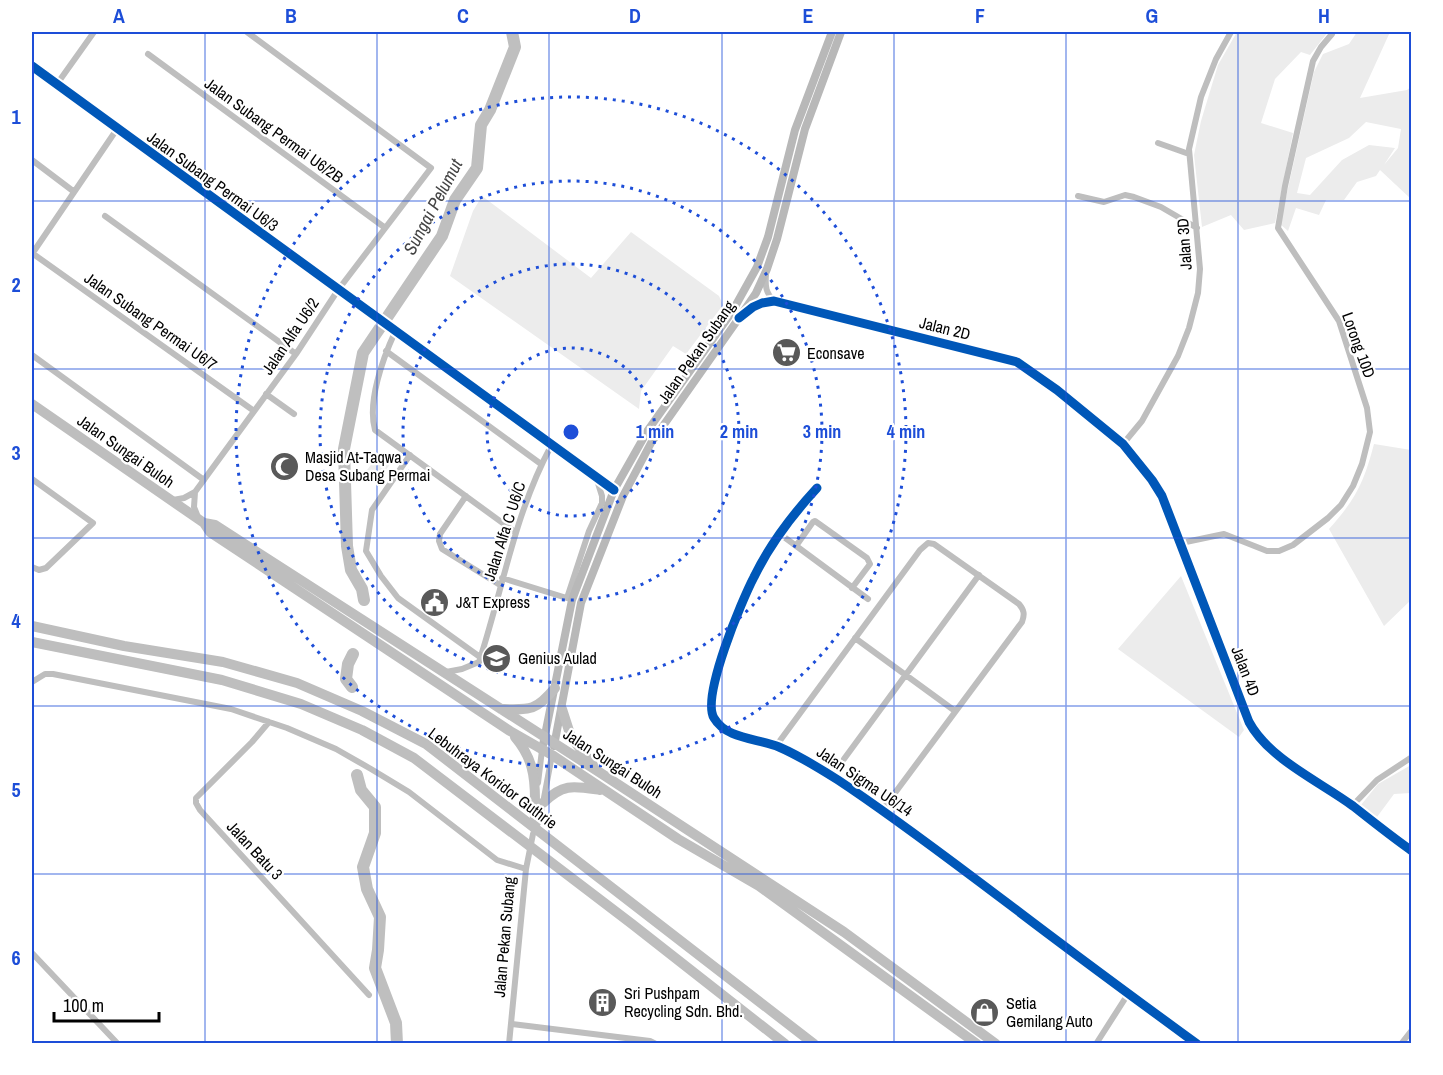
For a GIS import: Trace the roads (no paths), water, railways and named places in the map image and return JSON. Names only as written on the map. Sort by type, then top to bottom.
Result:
[{"type":"highway","name":"Jalan Sungai Buloh","points":[[32,404],[202,521],[215,525],[844,932],[996,1044]]},
{"type":"highway","name":"Jalan Sungai Buloh","points":[[202,521],[210,532],[510,731],[678,839],[759,886],[977,1044]]},
{"type":"highway","name":"Lebuhraya Koridor Guthrie","points":[[32,626],[124,646],[223,662],[297,684],[362,711],[426,744],[813,1044]]},
{"type":"highway","name":"Lebuhraya Koridor Guthrie","points":[[32,642],[222,680],[301,704],[362,730],[414,758],[785,1044]]},
{"type":"highway","points":[[501,709],[528,710],[537,707],[555,687]]},
{"type":"highway","points":[[562,709],[571,737],[596,770]]},
{"type":"highway","points":[[510,731],[526,752],[531,763],[539,802],[569,787],[604,790]]},
{"type":"main road","name":"Jalan Pekan Subang","points":[[547,753],[555,687],[570,599],[614,490],[648,430],[732,312],[757,267],[768,237],[795,130],[832,32]]},
{"type":"main road","name":"Jalan Pekan Subang","points":[[549,740],[562,709],[581,603],[623,496],[651,443],[756,293],[777,239],[805,129],[841,32]]},
{"type":"street","points":[[57,84],[94,32]]},
{"type":"street","name":"Jalan Alfa U6/2","points":[[195,492],[296,354],[338,290],[431,168],[247,32]]},
{"type":"street","name":"Jalan 3D","points":[[1123,444],[1142,421],[1178,356],[1189,328],[1198,293],[1200,269],[1189,154],[1201,97],[1216,59],[1231,32]]},
{"type":"street","name":"Lorong 10D","points":[[1181,543],[1224,534],[1267,551],[1279,551],[1293,545],[1341,505],[1353,486],[1366,453],[1370,432],[1367,408],[1339,321],[1278,228],[1313,61],[1332,34]]},
{"type":"street","name":"Jalan Subang Permai U6/2B","points":[[148,54],[384,227]]},
{"type":"street","name":"Jalan Subang Permai U6/3","points":[[32,66],[395,332]]},
{"type":"street","points":[[32,254],[117,129]]},
{"type":"street","points":[[1158,143],[1189,154]]},
{"type":"street","points":[[32,160],[73,191]]},
{"type":"street","points":[[1078,196],[1104,202],[1125,195],[1134,197],[1161,207],[1197,228]]},
{"type":"street","points":[[105,216],[296,354]]},
{"type":"street","name":"Jalan Subang Permai U6/7","points":[[32,254],[254,411]]},
{"type":"street","points":[[740,318],[753,308],[774,301],[767,294],[765,285],[767,269]]},
{"type":"street","name":"Jalan 2D","points":[[774,301],[1017,362],[1057,390],[1123,444]]},
{"type":"street","points":[[515,532],[375,430],[371,417],[383,359],[395,332],[614,490]]},
{"type":"street","points":[[386,351],[541,464]]},
{"type":"street","points":[[32,355],[204,480]]},
{"type":"street","points":[[266,394],[294,414]]},
{"type":"street","name":"Jalan 4D","points":[[1123,444],[1162,496],[1249,722],[1257,736],[1269,748],[1412,851]]},
{"type":"street","name":"Jalan Alfa C U6/C","points":[[480,657],[515,532],[541,464],[551,446]]},
{"type":"street","points":[[410,456],[372,510],[366,551],[398,598],[480,657],[479,662],[473,666],[444,672]]},
{"type":"street","points":[[502,578],[570,599],[589,531],[603,500],[596,478]]},
{"type":"street","points":[[32,479],[93,523],[46,568],[39,570],[32,567]]},
{"type":"street","name":"Jalan Sigma U6/14","points":[[817,488],[803,502],[780,534],[754,576],[719,664],[710,702],[713,718],[724,729],[776,746],[811,762],[883,809],[1197,1044]]},
{"type":"street","points":[[171,500],[184,498],[195,492]]},
{"type":"street","points":[[195,492],[194,507],[202,521]]},
{"type":"street","points":[[466,496],[440,534],[439,541],[442,549],[500,585]]},
{"type":"street","points":[[796,546],[815,521],[851,546],[870,562],[852,588]]},
{"type":"street","points":[[780,534],[867,599]]},
{"type":"street","points":[[776,746],[920,550],[928,543],[934,544],[1019,604],[1024,612],[1022,622],[883,809]]},
{"type":"street","points":[[844,759],[979,575]]},
{"type":"street","points":[[855,638],[955,711]]},
{"type":"street","points":[[32,682],[45,674],[53,674],[231,710],[268,722],[336,749],[409,792],[497,860],[526,869]]},
{"type":"street","name":"Jalan Batu 3","points":[[268,722],[252,742],[196,798],[196,804],[369,995]]},
{"type":"street","points":[[539,802],[547,753]]},
{"type":"street","points":[[539,802],[547,753]]},
{"type":"street","points":[[1352,806],[1377,780],[1412,757]]},
{"type":"street","name":"Jalan Pekan Subang","points":[[509,1044],[521,905],[533,834],[531,820],[539,802]]},
{"type":"street","points":[[32,953],[118,1044]]},
{"type":"street","points":[[1096,1044],[1128,994]]},
{"type":"street","points":[[512,1024],[650,1041],[656,1044]]},
{"type":"street","points":[[1401,1044],[1412,1030]]},
{"type":"waterway","name":"Sungai Pelumut","points":[[364,600],[362,589],[351,570],[347,546],[344,449],[363,353],[442,236],[455,200],[477,168],[481,125],[490,110],[515,47],[512,32]]},
{"type":"waterway","name":"Sungai Pelumut","points":[[352,687],[346,679],[348,664],[353,654]]},
{"type":"waterway","name":"Sungai Pelumut","points":[[357,775],[361,790],[375,807],[375,833],[363,867],[367,889],[380,917],[375,968],[396,1023],[397,1044]]},
{"type":"place","name":"Econsave","points":[[786,353]]},
{"type":"place","name":"Masjid At-Taqwa Desa Subang Permai","points":[[284,466]]},
{"type":"place","name":"J&T Express","points":[[435,602]]},
{"type":"place","name":"Genius Aulad","points":[[497,658]]},
{"type":"place","name":"Sri Pushpam Recycling Sdn. Bhd.","points":[[603,1002]]},
{"type":"place","name":"Setia Gemilang Auto","points":[[985,1012]]}]
